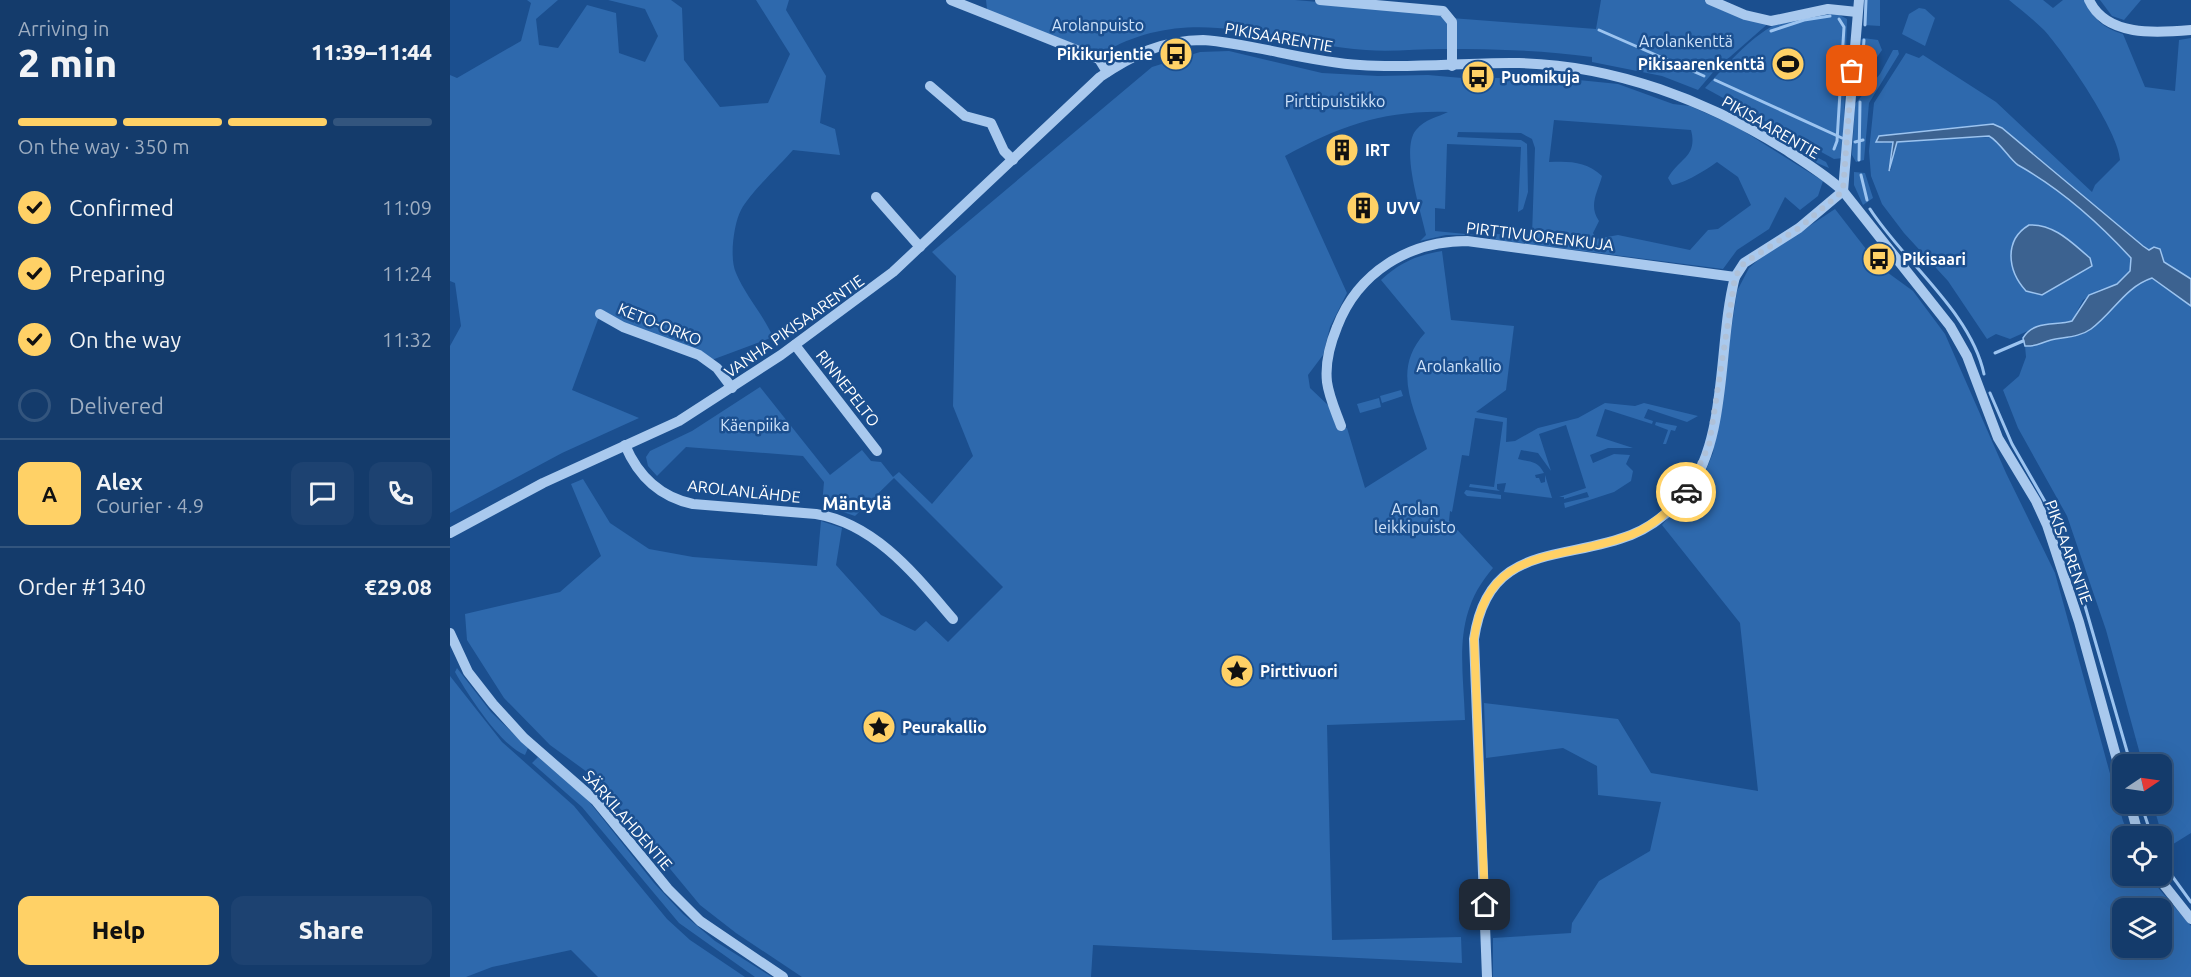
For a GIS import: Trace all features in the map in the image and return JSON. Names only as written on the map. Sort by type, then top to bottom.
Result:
[{"type":"street","points":[[951,0],[979,5],[1100,59],[1107,72]]},
{"type":"street","points":[[1320,0],[1443,11],[1452,22],[1452,66]]},
{"type":"street","points":[[1710,0],[1745,15],[1771,21],[1828,9],[1857,12]]},
{"type":"street","points":[[1487,977],[1474,639],[1480,608],[1494,585],[1516,568],[1543,557],[1614,541],[1639,531],[1657,521],[1688,490],[1709,446],[1735,277],[1744,263],[1799,228],[1843,191],[1859,0]]},
{"type":"street","points":[[2089,0],[2104,20],[2117,26],[2153,31],[2191,30]]},
{"type":"street","name":"PIKISAARENTIE","points":[[1107,72],[1146,50],[1185,40],[1220,41],[1359,65],[1452,66],[1519,63],[1545,65],[1606,74],[1653,87],[1724,115],[1766,137],[1828,178],[1843,191],[1950,326],[1967,356],[1998,438],[2036,501],[2047,525],[2079,622],[2115,754]]},
{"type":"street","name":"VANHA PIKISAARENTIE","points":[[450,533],[543,483],[680,421],[795,345],[867,294],[1107,72]]},
{"type":"street","points":[[930,86],[965,116],[992,123],[1004,151],[1013,160]]},
{"type":"street","points":[[876,197],[920,247]]},
{"type":"street","name":"PIRTTIVUORENKUJA","points":[[1341,426],[1329,393],[1327,375],[1329,353],[1340,318],[1363,282],[1411,250],[1442,242],[1467,241],[1735,277]]},
{"type":"street","name":"KETO-ORKO","points":[[600,314],[623,327],[699,355],[717,368],[732,388]]},
{"type":"street","name":"RINNEPELTO","points":[[795,345],[877,451]]},
{"type":"street","name":"AROLANLÄHDE","points":[[625,445],[636,466],[648,481],[677,500],[693,504],[816,514],[836,518],[858,528],[888,550],[953,619]]},
{"type":"street","name":"SÄRKILAHDENTIE","points":[[450,633],[468,672],[493,704],[524,738],[596,801],[668,889],[700,921],[783,977]]},
{"type":"street","points":[[2165,886],[2191,919]]},
{"type":"green space","points":[[527,0],[558,0],[536,19],[539,45],[558,48],[587,5],[616,13],[619,53],[645,62],[658,36],[645,9],[608,0],[671,0],[682,8],[684,60],[720,107],[768,103],[790,54],[756,0],[789,0],[786,10],[826,76],[820,123],[835,129],[840,155],[793,150],[751,196],[738,216],[733,241],[734,267],[773,337],[709,361],[600,314],[572,390],[639,418],[562,453],[450,513],[450,346],[461,326],[455,283],[450,281],[450,75],[457,78],[521,41],[531,3]]},
{"type":"green space","name":"Arolanpuisto","points":[[986,0],[1295,0],[1425,11],[1451,18],[1596,29],[1601,0],[1710,0],[1771,21],[1715,70],[1698,90],[1662,76],[1592,62],[1592,57],[1537,51],[1480,49],[1366,50],[1232,29],[1199,27],[1167,30],[1134,38],[1101,54],[993,13],[987,9]]},
{"type":"green space","points":[[1866,0],[1880,0],[1880,26],[1864,25]]},
{"type":"green space","points":[[2009,0],[2043,0],[2053,8],[2063,0],[2085,0],[2091,12],[2100,22],[2123,34],[2145,87],[2175,91],[2179,40],[2191,38],[2191,279],[2164,262],[2161,250],[2149,250],[2143,246],[2003,128],[1993,124],[1900,133],[1882,143],[1893,142],[1888,170],[1891,170],[1894,146],[1899,141],[1992,137],[2017,164],[2044,180],[2097,223],[2131,258],[2132,267],[2127,275],[2117,284],[2099,290],[2083,300],[2072,321],[2041,325],[2010,339],[1996,334],[1987,339],[1948,281],[1904,233],[1882,204],[1871,176],[1869,151],[1874,103],[1906,53],[1919,58],[1923,55],[1996,102],[2092,192],[2095,185],[2120,160],[2111,131],[2077,73],[2053,41],[2040,26]],"holes":[[[2029,225],[2049,228],[2065,238],[2091,266],[2042,295],[2016,274],[2011,246],[2018,233]]]},
{"type":"green space","points":[[2100,0],[2141,0],[2124,20],[2112,16]]},
{"type":"green space","points":[[1919,8],[1925,9],[1935,18],[1925,46],[1902,34],[1909,14]]},
{"type":"green space","points":[[1836,13],[1847,19],[1843,158],[1834,159],[1705,88],[1747,45],[1776,24]]},
{"type":"green space","points":[[1863,38],[1878,40],[1882,50],[1866,73],[1859,78],[1861,40]]},
{"type":"green space","points":[[1893,50],[1898,50],[1899,54],[1869,103],[1864,160],[1856,162],[1852,155],[1855,104],[1880,74]]},
{"type":"green space","points":[[1229,51],[1322,73],[1462,78],[1559,78],[1618,84],[1673,104],[1690,106],[1737,127],[1823,181],[1818,196],[1800,210],[1785,197],[1769,229],[1737,250],[1723,269],[1490,239],[1493,234],[1532,235],[1535,148],[1532,139],[1521,133],[1458,132],[1457,137],[1521,140],[1527,144],[1528,192],[1523,209],[1518,212],[1521,147],[1447,144],[1445,209],[1435,208],[1435,231],[1476,235],[1446,235],[1420,241],[1426,235],[1413,181],[1410,151],[1412,139],[1416,130],[1423,123],[1448,112],[1403,114],[1363,122],[1325,136],[1285,156],[1347,293],[1330,327],[1323,355],[1308,375],[1310,388],[1330,407],[1337,430],[1347,428],[1365,488],[1427,449],[1412,404],[1407,375],[1409,361],[1415,347],[1425,333],[1381,280],[1402,264],[1416,257],[1442,251],[1451,320],[1514,326],[1506,390],[1476,412],[1507,418],[1506,442],[1515,441],[1538,428],[1578,418],[1605,403],[1635,406],[1644,403],[1698,416],[1687,422],[1648,409],[1644,418],[1653,421],[1652,424],[1605,409],[1596,436],[1633,448],[1608,448],[1590,455],[1593,463],[1614,454],[1630,455],[1626,464],[1633,471],[1631,481],[1614,492],[1565,508],[1564,503],[1589,497],[1587,492],[1564,499],[1564,497],[1559,497],[1586,488],[1566,425],[1539,434],[1551,471],[1538,453],[1521,450],[1518,459],[1539,466],[1544,473],[1535,475],[1536,478],[1539,478],[1541,483],[1545,482],[1545,475],[1552,498],[1504,492],[1506,483],[1497,484],[1497,489],[1500,491],[1469,487],[1470,484],[1494,487],[1503,422],[1475,418],[1469,456],[1462,455],[1449,521],[1493,568],[1471,603],[1466,621],[1462,659],[1465,720],[1327,725],[1332,940],[1461,937],[1462,963],[1093,945],[1091,977],[802,977],[736,933],[700,905],[594,777],[550,745],[504,698],[467,640],[465,614],[560,592],[601,556],[571,484],[583,479],[610,523],[649,549],[693,557],[817,566],[821,521],[842,528],[836,565],[881,615],[915,631],[926,621],[948,642],[1003,587],[894,478],[855,516],[822,505],[824,482],[803,456],[686,447],[657,476],[648,466],[646,457],[650,451],[692,431],[760,387],[830,475],[862,450],[871,461],[881,462],[893,477],[899,472],[932,504],[973,456],[953,406],[956,276],[932,252],[1152,67],[1200,52]],"holes":[[[1554,120],[1691,130],[1690,152],[1668,178],[1672,185],[1689,179],[1717,162],[1738,177],[1751,205],[1718,229],[1708,230],[1690,250],[1618,235],[1596,239],[1593,233],[1599,221],[1594,204],[1602,176],[1590,167],[1577,163],[1549,162]]]},
{"type":"green space","points":[[1801,149],[1826,162],[1829,168],[1817,163]]},
{"type":"green space","points":[[1854,172],[1865,173],[1873,198],[1863,205],[1854,185]]},
{"type":"green space","points":[[1835,209],[1880,267],[1913,291],[1945,334],[2006,473],[2055,573],[2112,781],[2112,814],[2121,814],[2125,826],[2112,826],[2112,886],[2157,886],[2167,898],[2112,898],[2112,958],[2172,958],[2172,904],[2191,926],[2191,977],[1493,977],[1493,938],[1571,933],[1572,923],[1599,881],[1650,851],[1661,802],[1598,795],[1597,766],[1563,748],[1486,758],[1484,703],[1618,719],[1651,773],[1758,791],[1740,623],[1662,525],[1704,475],[1713,453],[1737,291],[1749,268]]},
{"type":"green space","points":[[2152,278],[2191,306],[2191,833],[2172,845],[2172,826],[2159,826],[2156,814],[2172,814],[2172,754],[2140,754],[2106,630],[2067,516],[2018,428],[2003,390],[2019,376],[2026,357],[2025,346],[2072,337],[2087,331],[2100,322],[2134,287]]},
{"type":"green space","points":[[1401,390],[1403,396],[1382,403],[1380,396]]},
{"type":"green space","points":[[1379,398],[1381,407],[1360,413],[1357,404]]},
{"type":"green space","points":[[1656,422],[1677,426],[1675,431],[1671,430],[1666,444],[1663,444],[1668,430],[1655,425]]},
{"type":"green space","points":[[1466,490],[1501,495],[1501,499],[1467,496],[1464,493]]},
{"type":"green space","points":[[457,668],[491,712],[528,748],[525,755],[506,741],[486,719],[455,672]]},
{"type":"green space","points":[[450,676],[502,742],[574,806],[667,919],[690,940],[745,977],[598,977],[571,950],[492,967],[466,977],[450,977]]},
{"type":"green space","points":[[538,757],[587,799],[654,883],[683,914],[715,941],[772,977],[755,977],[679,923],[582,807],[532,763]]},
{"type":"shaded area","points":[[1993,124],[2002,128],[2143,246],[2149,250],[2154,247],[2160,249],[2164,262],[2191,279],[2191,306],[2152,278],[2134,288],[2087,332],[2025,346],[2023,338],[2033,328],[2072,321],[2089,295],[2117,284],[2130,271],[2131,258],[2078,207],[2015,163],[1989,136],[1897,142],[1889,171],[1893,142],[1876,142],[1879,136]]},
{"type":"shaded area","points":[[2029,225],[2055,231],[2090,258],[2092,266],[2042,295],[2026,291],[2015,274],[2011,256],[2015,239]]},
{"type":"waterway","points":[[1865,25],[1866,0]]},
{"type":"waterway","points":[[1771,31],[1804,20],[1830,16]]},
{"type":"waterway","points":[[1834,149],[1837,141],[1844,27],[1839,19]]},
{"type":"waterway","points":[[1599,30],[1704,76]]},
{"type":"waterway","points":[[1861,75],[1864,40]]},
{"type":"waterway","points":[[1715,80],[1842,138]]},
{"type":"waterway","points":[[1859,160],[1860,102]]},
{"type":"waterway","points":[[1855,142],[1863,140]]},
{"type":"waterway","points":[[1861,175],[1867,200]]},
{"type":"waterway","points":[[1870,209],[1951,309],[1977,351],[1984,374]]},
{"type":"waterway","points":[[1995,353],[2023,341]]},
{"type":"waterway","points":[[1990,393],[2012,444],[2055,519],[2083,599],[2128,754]]},
{"type":"waterway","points":[[2144,814],[2148,826]]},
{"type":"waterway","points":[[2172,876],[2191,902]]},
{"type":"way so far","points":[[1686,492],[1709,446],[1731,290],[1735,277],[1744,263],[1799,228],[1832,203],[1843,191],[1846,181],[1852,71]]},
{"type":"place","name":"Pikikurjentie","points":[[1176,54]]},
{"type":"place","name":"Pikisaarenkenttä","points":[[1788,64]]},
{"type":"place","name":"Puomikuja","points":[[1478,77]]},
{"type":"place","name":"IRT","points":[[1342,150]]},
{"type":"place","name":"UVV","points":[[1363,208]]},
{"type":"place","name":"Pikisaari","points":[[1879,259]]},
{"type":"place","name":"Pirttivuori","points":[[1237,671]]},
{"type":"place","name":"Peurakallio","points":[[879,727]]},
{"type":"district","name":"Mäntylä","points":[[857,503]]},
{"type":"route","points":[[1485,905],[1474,639],[1480,608],[1494,585],[1505,574],[1543,557],[1614,541],[1646,528],[1657,521],[1686,492]]},
{"type":"park label","name":"Arolankenttä","points":[[1686,41]]},
{"type":"park label","name":"Pirttipuistikko","points":[[1335,101]]},
{"type":"park label","name":"Arolankallio","points":[[1459,366]]},
{"type":"park label","name":"Käenpiika","points":[[755,425]]},
{"type":"park label","name":"Arolan leikkipuisto","points":[[1415,518]]}]
